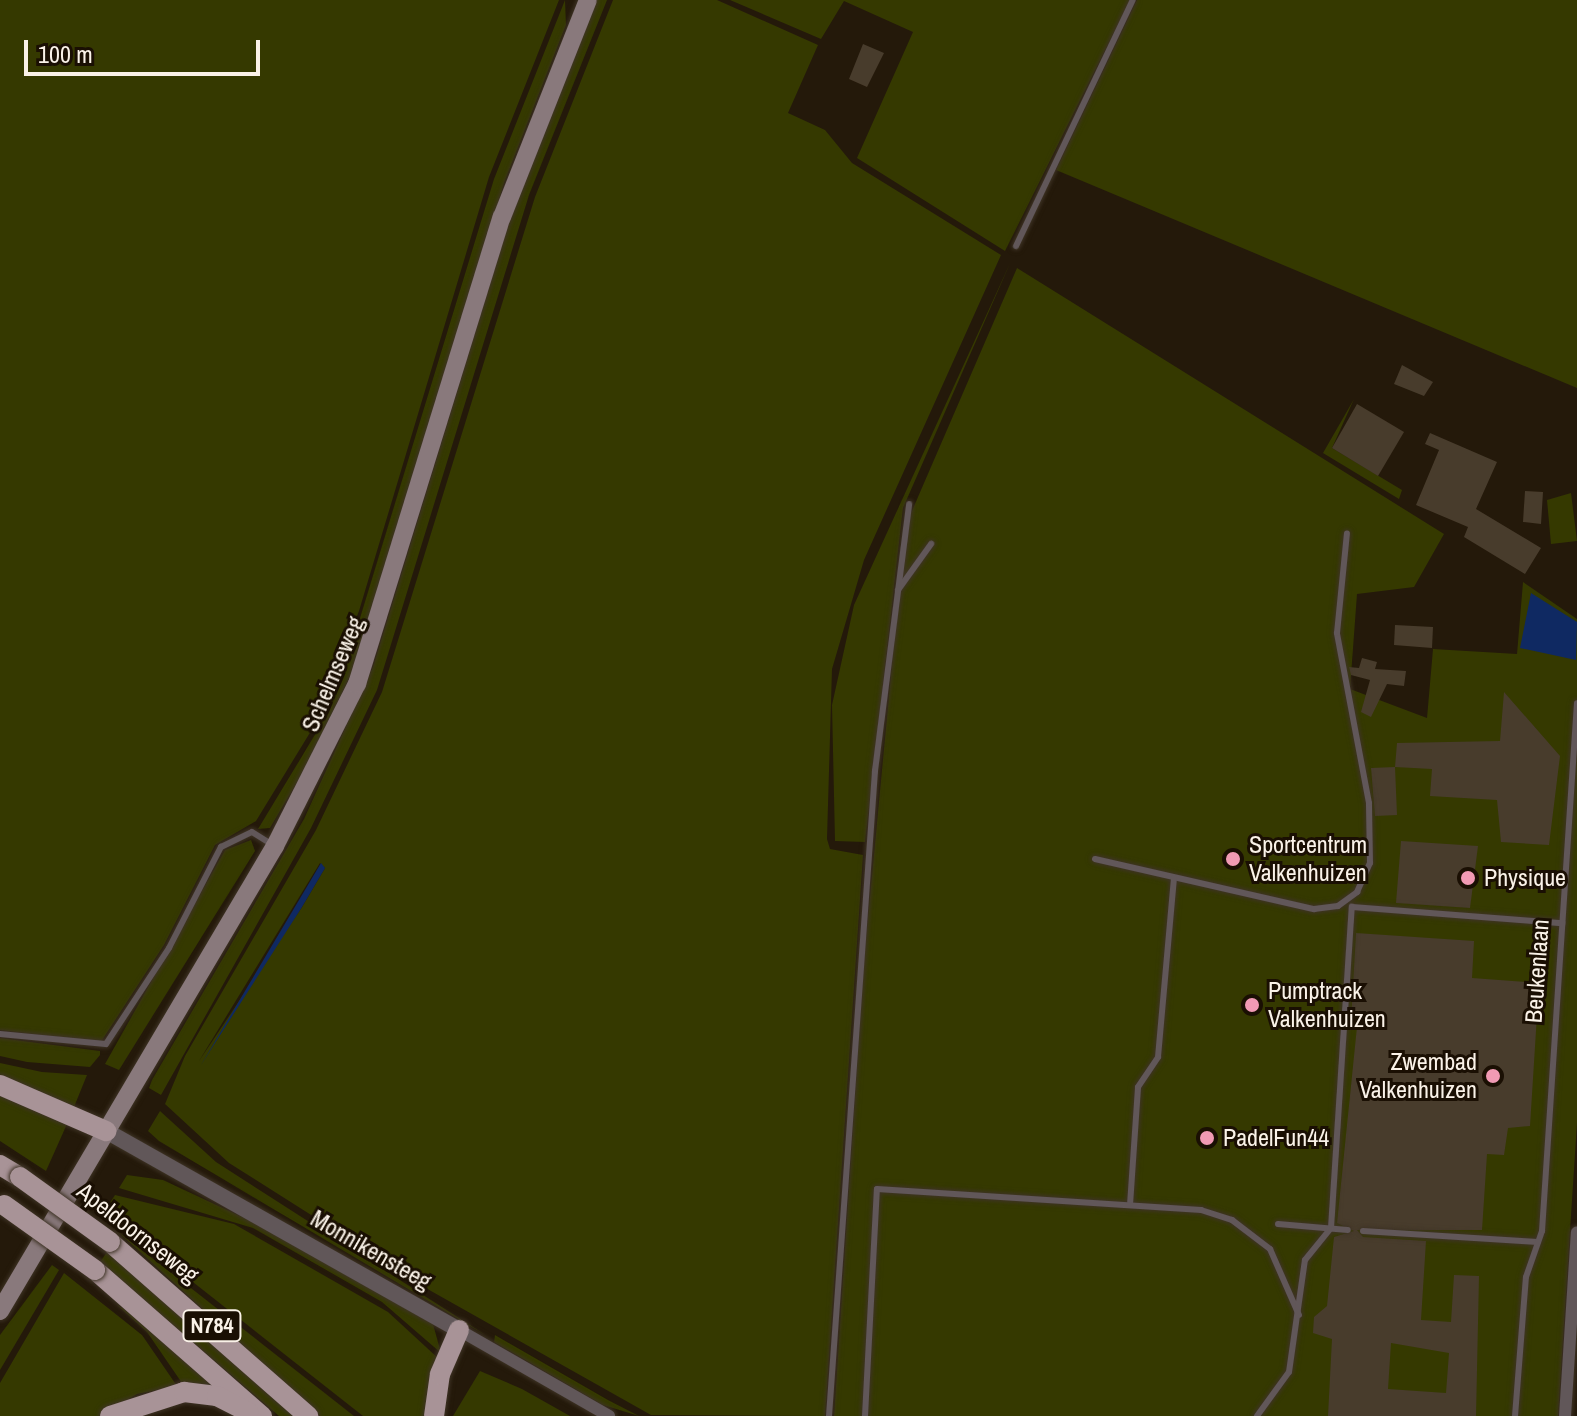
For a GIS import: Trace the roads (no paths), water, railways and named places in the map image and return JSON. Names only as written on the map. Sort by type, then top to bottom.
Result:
[{"type":"main road","name":"Schelmseweg","points":[[0,1311],[275,846],[375,639],[502,217],[588,0]]},
{"type":"main road","points":[[0,1085],[106,1131]]},
{"type":"main road","name":"Apeldoornseweg","points":[[0,1165],[110,1242],[308,1416]]},
{"type":"main road","name":"N784","points":[[2,1203],[95,1270],[262,1416]]},
{"type":"main road","points":[[434,1416],[440,1374],[459,1330]]},
{"type":"main road","points":[[110,1416],[184,1392],[224,1398],[255,1416]]},
{"type":"street","name":"Monnikensteeg","points":[[106,1131],[609,1416]]},
{"type":"street","points":[[1565,1416],[1573,1372],[1577,1232]]},
{"type":"lane","points":[[1016,246],[1133,0]]},
{"type":"lane","points":[[829,1416],[861,944],[909,504]]},
{"type":"lane","points":[[1257,1416],[1289,1372],[1305,1260],[1331,1228],[1350,904],[1370,863],[1369,803],[1337,633],[1347,533]]},
{"type":"lane","points":[[897,593],[931,544]]},
{"type":"lane","name":"Beukenlaan","points":[[1515,1416],[1526,1277],[1538,1242],[1577,703]]},
{"type":"lane","points":[[0,1034],[81,1047],[114,1038],[221,847],[252,832],[275,846]]},
{"type":"lane","points":[[1095,859],[1314,909],[1350,904],[1562,923]]},
{"type":"lane","points":[[1130,1205],[1138,1087],[1158,1057],[1174,878]]},
{"type":"lane","points":[[865,1416],[874,1189],[1201,1210],[1243,1226],[1280,1264],[1299,1315]]},
{"type":"lane","points":[[1278,1224],[1348,1230]]},
{"type":"lane","points":[[1363,1231],[1538,1242]]},
{"type":"water","points":[[1531,593],[1577,622],[1576,660],[1520,648]]},
{"type":"water","points":[[321,863],[325,868],[302,907],[201,1065]]},
{"type":"place","name":"Sportcentrum Valkenhuizen","points":[[1233,859]]},
{"type":"place","name":"Physique","points":[[1468,878]]},
{"type":"place","name":"Pumptrack Valkenhuizen","points":[[1252,1005]]},
{"type":"place","name":"Zwembad Valkenhuizen","points":[[1493,1076]]},
{"type":"place","name":"PadelFun44","points":[[1207,1138]]}]
